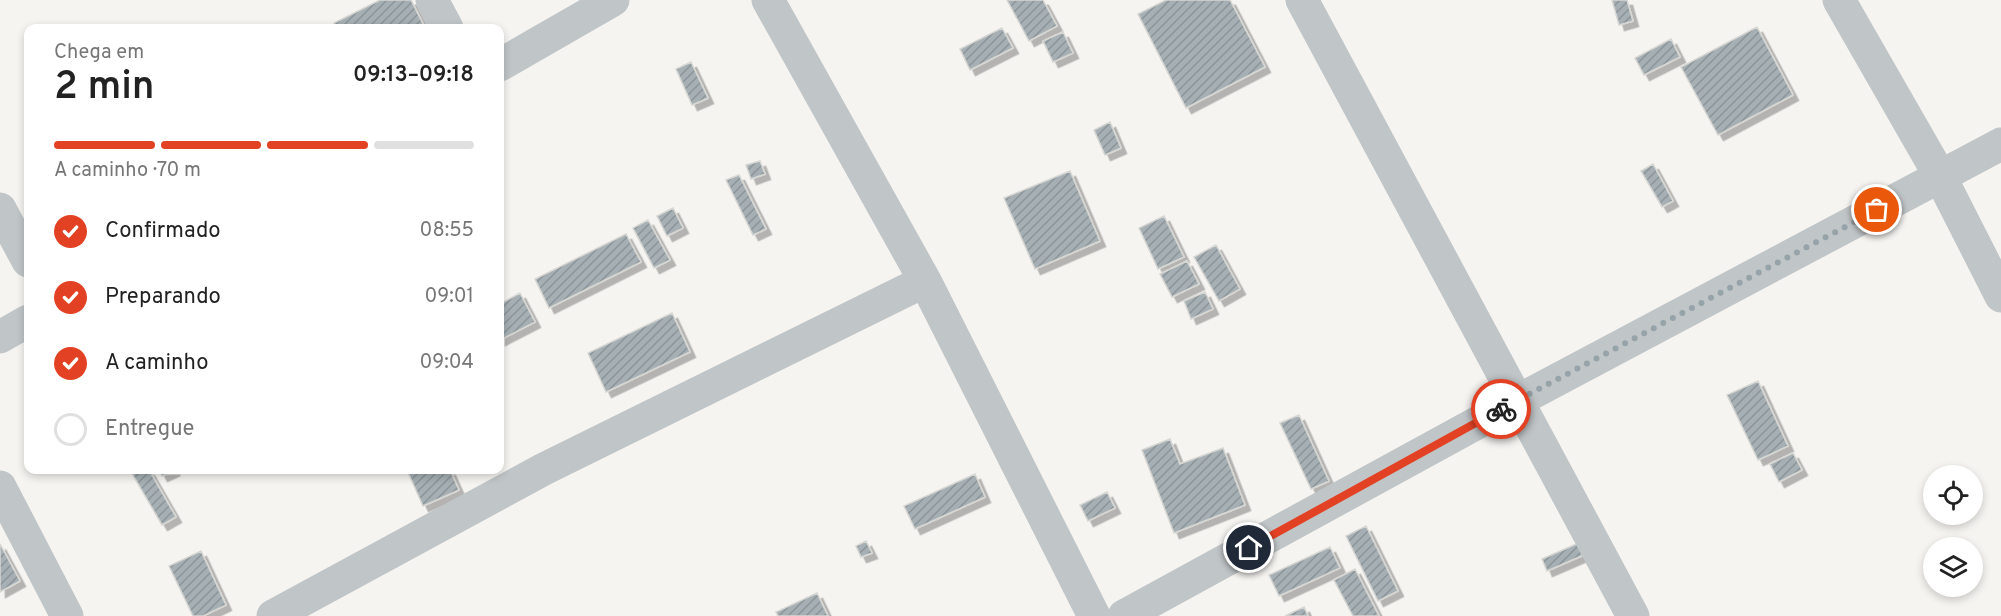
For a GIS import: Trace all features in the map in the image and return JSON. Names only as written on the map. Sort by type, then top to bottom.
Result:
[{"type":"street","points":[[432,0],[445,24]]},
{"type":"street","points":[[504,63],[613,0]]},
{"type":"street","points":[[768,0],[925,281],[1095,616]]},
{"type":"street","points":[[1302,0],[1519,400],[1633,616]]},
{"type":"street","points":[[1839,0],[1940,176],[2001,296]]},
{"type":"street","points":[[1124,616],[1519,400],[2001,144]]},
{"type":"street","points":[[0,209],[24,254]]},
{"type":"street","points":[[273,616],[544,469],[925,281]]},
{"type":"street","points":[[0,337],[24,323]]},
{"type":"street","points":[[0,487],[67,616]]},
{"type":"building","points":[[380,0],[411,0],[423,24],[335,24]]},
{"type":"building","points":[[1007,0],[1043,0],[1057,26],[1029,41]]},
{"type":"building","points":[[1166,0],[1230,0],[1265,67],[1186,108],[1138,14]]},
{"type":"building","points":[[1612,0],[1627,0],[1633,21],[1619,25]]},
{"type":"building","points":[[1757,27],[1793,95],[1718,135],[1681,67]]},
{"type":"building","points":[[1002,28],[1013,48],[970,70],[960,49]]},
{"type":"building","points":[[1063,32],[1073,53],[1053,62],[1043,41]]},
{"type":"building","points":[[1671,39],[1680,57],[1644,75],[1635,58]]},
{"type":"building","points":[[691,62],[708,98],[692,105],[676,69]]},
{"type":"building","points":[[1110,122],[1121,148],[1105,155],[1094,130]]},
{"type":"building","points":[[760,161],[765,174],[751,179],[746,165]]},
{"type":"building","points":[[1653,164],[1673,201],[1662,207],[1641,171]]},
{"type":"building","points":[[1070,171],[1100,241],[1035,269],[1004,198]]},
{"type":"building","points":[[739,175],[766,229],[753,235],[726,180]]},
{"type":"building","points":[[673,208],[683,228],[667,236],[657,216]]},
{"type":"building","points":[[1164,216],[1184,257],[1158,269],[1139,228]]},
{"type":"building","points":[[648,220],[670,260],[654,268],[633,228]]},
{"type":"building","points":[[626,234],[641,262],[549,308],[535,279]]},
{"type":"building","points":[[1216,245],[1240,289],[1219,301],[1194,257]]},
{"type":"building","points":[[1187,261],[1199,284],[1172,297],[1160,274]]},
{"type":"building","points":[[1205,292],[1213,309],[1191,319],[1184,301]]},
{"type":"building","points":[[520,293],[535,322],[504,338],[504,302]]},
{"type":"building","points":[[672,313],[690,352],[606,392],[588,353]]},
{"type":"building","points":[[1758,381],[1788,446],[1758,460],[1727,395]]},
{"type":"building","points":[[1299,415],[1329,481],[1311,489],[1280,423]]},
{"type":"building","points":[[1170,439],[1180,464],[1223,448],[1245,505],[1174,533],[1142,450]]},
{"type":"building","points":[[1793,453],[1802,470],[1779,482],[1770,464]]},
{"type":"building","points":[[132,474],[151,474],[176,517],[162,525]]},
{"type":"building","points":[[409,474],[452,474],[459,490],[423,506]]},
{"type":"building","points":[[975,474],[985,497],[915,529],[904,506]]},
{"type":"building","points":[[1107,492],[1115,508],[1088,521],[1080,505]]},
{"type":"building","points":[[1366,526],[1398,591],[1378,601],[1346,536]]},
{"type":"building","points":[[866,541],[872,553],[861,557],[856,546]]},
{"type":"building","points":[[1581,542],[1586,554],[1547,571],[1542,559]]},
{"type":"building","points":[[0,544],[20,581],[0,592]]},
{"type":"building","points":[[1330,547],[1340,568],[1279,596],[1269,575]]},
{"type":"building","points":[[201,551],[226,605],[203,616],[193,616],[169,566]]},
{"type":"building","points":[[1355,569],[1379,616],[1353,616],[1334,580]]},
{"type":"building","points":[[817,593],[828,616],[778,616],[776,612]]},
{"type":"building","points":[[1304,607],[1308,616],[1285,616]]},
{"type":"way so far","points":[[1501,409],[1877,210]]},
{"type":"route","points":[[1249,548],[1501,409]]}]
